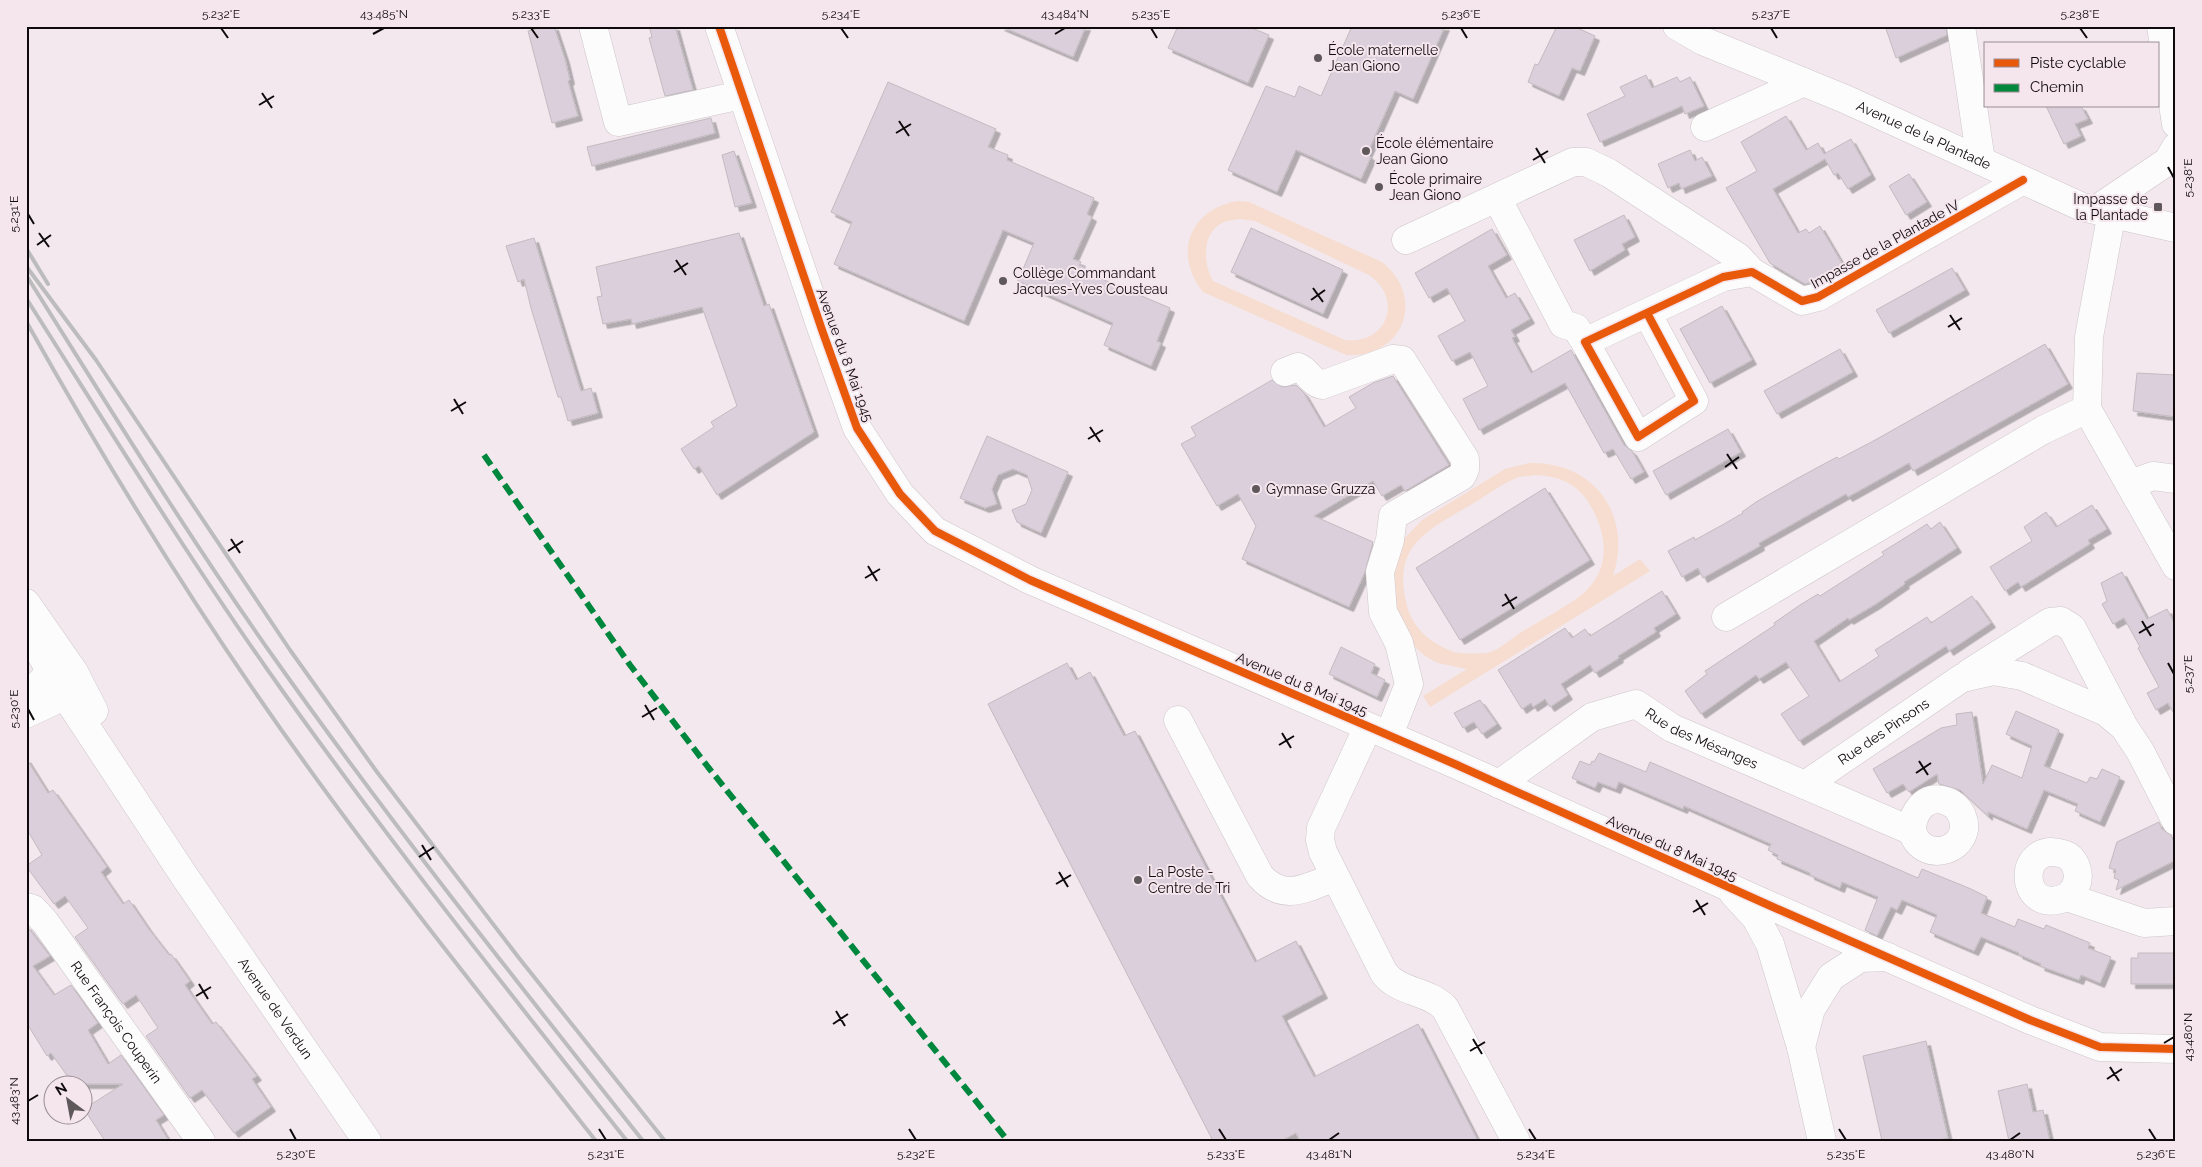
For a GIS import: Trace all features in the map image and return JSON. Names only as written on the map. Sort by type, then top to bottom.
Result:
[{"type":"street","points":[[593,26],[618,122],[741,95]]},
{"type":"street","name":"Avenue du 8 Mai 1945","points":[[719,26],[741,95],[857,428],[900,494],[935,531],[1030,580],[1379,731],[2030,1020],[2100,1047],[2176,1049]]},
{"type":"street","name":"Avenue de la Plantade","points":[[1677,26],[1703,41],[1845,98],[2082,207],[2176,228]]},
{"type":"street","points":[[1960,26],[1981,161]]},
{"type":"street","points":[[2161,26],[2171,64],[2176,124]]},
{"type":"street","points":[[1704,127],[1804,82]]},
{"type":"street","points":[[2176,147],[2168,161],[2104,211],[2089,337],[2087,409],[2176,566]]},
{"type":"street","name":"Impasse de la Plantade IV","points":[[1496,198],[1573,162],[1586,162],[1609,173],[1738,257],[1752,272],[1802,301],[1818,297],[2023,180]]},
{"type":"street","points":[[1406,240],[1496,198],[1563,324],[1576,328],[1638,437],[1694,401],[1647,314]]},
{"type":"street","points":[[1585,342],[1723,277],[1752,272]]},
{"type":"street","points":[[1285,372],[1298,366],[1304,370],[1315,384],[1322,386],[1393,359],[1402,360],[1465,459],[1465,468],[1462,476],[1394,516],[1390,540],[1380,572],[1383,612],[1399,643],[1409,684],[1321,828],[1320,840],[1323,852],[1335,877],[1389,980],[1432,997],[1445,1008],[1516,1141]]},
{"type":"street","points":[[1726,617],[2042,430],[2087,409]]},
{"type":"street","points":[[2131,484],[2153,476],[2176,479]]},
{"type":"street","points":[[26,602],[55,660]]},
{"type":"street","name":"Rue des Pinsons","points":[[1805,785],[1962,678],[2050,622],[2061,620],[2072,628],[2124,728],[2140,751],[2176,821]]},
{"type":"street","points":[[26,628],[55,660]]},
{"type":"street","points":[[26,697],[55,660]]},
{"type":"street","name":"Avenue de Verdun","points":[[55,660],[185,877],[366,1141]]},
{"type":"street","name":"Rue des Pinsons","points":[[1962,678],[1993,671],[2022,676],[2106,712],[2124,728]]},
{"type":"street","points":[[26,714],[78,700]]},
{"type":"street","name":"Rue des Mésanges","points":[[1499,784],[1592,717],[1636,704],[1672,728],[1805,785]]},
{"type":"street","points":[[1178,720],[1260,876],[1269,886],[1290,892],[1335,877]]},
{"type":"street","points":[[1805,785],[1912,831]]},
{"type":"street","points":[[1727,886],[1756,918],[1770,944],[1801,1047],[1822,1141]]},
{"type":"street","points":[[2067,897],[2144,923],[2176,921]]},
{"type":"street","name":"Rue François Couperin","points":[[26,907],[33,909],[45,922],[201,1141]]},
{"type":"street","points":[[1801,1047],[1811,1009],[1830,977],[1860,958],[1888,958]]},
{"type":"shaded area","points":[[1237,201],[1249,202],[1382,262],[1396,276],[1403,292],[1405,308],[1402,323],[1394,336],[1382,347],[1366,353],[1346,355],[1203,292],[1194,278],[1189,263],[1188,249],[1191,236],[1197,224],[1207,214],[1221,206]],"holes":[[[1240,219],[1255,221],[1369,275],[1380,285],[1386,296],[1388,307],[1386,318],[1380,328],[1360,340],[1345,340],[1213,281],[1207,266],[1206,257],[1206,248],[1211,233],[1226,221]]]},
{"type":"shaded area","points":[[1529,463],[1552,465],[1572,471],[1589,482],[1603,496],[1612,513],[1617,532],[1618,554],[1613,576],[1640,559],[1650,571],[1430,707],[1423,696],[1467,669],[1438,663],[1425,656],[1414,646],[1398,623],[1390,579],[1403,540],[1422,520],[1505,469]],"holes":[[[1525,476],[1548,476],[1559,479],[1576,488],[1589,503],[1601,530],[1604,550],[1601,569],[1598,575],[1584,593],[1569,604],[1491,652],[1457,653],[1438,645],[1419,629],[1407,606],[1403,585],[1404,568],[1409,554],[1427,532],[1509,481]]]},
{"type":"building","points":[[554,26],[565,59],[570,80],[568,81],[578,116],[552,123],[528,31]]},
{"type":"building","points":[[649,26],[675,26],[693,90],[665,96],[649,38],[652,37]]},
{"type":"building","points":[[1000,26],[1086,26],[1073,57]]},
{"type":"building","points":[[1178,26],[1247,26],[1269,35],[1248,83],[1168,48]]},
{"type":"building","points":[[1352,26],[1445,26],[1413,99],[1395,91],[1367,154],[1371,157],[1361,179],[1296,150],[1277,192],[1228,170],[1266,86],[1295,97],[1299,86],[1321,96]]},
{"type":"building","points":[[1557,26],[1573,26],[1595,36],[1580,71],[1572,68],[1559,96],[1528,82],[1535,64],[1538,65]]},
{"type":"building","points":[[1885,26],[1946,26],[1947,35],[1896,58]]},
{"type":"building","points":[[1646,75],[1652,88],[1677,77],[1680,82],[1690,77],[1704,106],[1685,114],[1682,106],[1600,142],[1587,114],[1625,96],[1620,87]]},
{"type":"building","points":[[888,82],[996,129],[988,147],[1008,155],[1007,160],[1094,198],[1087,214],[1092,217],[1073,259],[1081,262],[1079,265],[1096,273],[1095,276],[1170,308],[1157,341],[1161,343],[1151,366],[1104,345],[1113,323],[1018,281],[1034,243],[1003,230],[964,321],[834,264],[852,222],[831,212]]},
{"type":"building","points":[[2047,108],[2082,108],[2088,119],[2075,124],[2081,136],[2064,144]]},
{"type":"building","points":[[1786,116],[1806,150],[1818,143],[1824,154],[1851,139],[1871,175],[1848,189],[1838,173],[1834,175],[1825,159],[1773,189],[1798,233],[1806,229],[1809,233],[1820,226],[1843,265],[1805,284],[1770,263],[1726,188],[1757,171],[1741,142]]},
{"type":"building","points":[[711,118],[715,133],[592,166],[587,147]]},
{"type":"building","points":[[1690,150],[1695,161],[1702,157],[1712,176],[1681,189],[1679,183],[1668,188],[1658,164]]},
{"type":"building","points":[[734,151],[752,203],[735,207],[722,155]]},
{"type":"building","points":[[1909,174],[1927,202],[1906,215],[1889,186]]},
{"type":"building","points":[[1624,215],[1635,237],[1622,244],[1625,250],[1590,271],[1574,240]]},
{"type":"building","points":[[1251,228],[1343,270],[1323,314],[1231,272]]},
{"type":"building","points":[[1492,229],[1507,255],[1488,266],[1506,298],[1515,293],[1530,319],[1511,330],[1515,337],[1512,338],[1531,373],[1571,350],[1624,445],[1632,451],[1644,472],[1631,479],[1613,449],[1604,453],[1565,383],[1479,430],[1463,399],[1488,386],[1470,352],[1452,361],[1438,336],[1465,321],[1447,288],[1429,298],[1415,273]]},
{"type":"building","points":[[739,233],[764,306],[769,304],[814,432],[717,495],[699,466],[694,469],[681,449],[714,427],[711,422],[737,406],[702,307],[632,324],[631,319],[603,324],[597,297],[602,296],[596,267]]},
{"type":"building","points":[[534,238],[581,391],[591,388],[598,413],[568,421],[561,397],[558,397],[524,279],[518,282],[506,246]]},
{"type":"building","points":[[1952,268],[1965,290],[1889,333],[1876,310]]},
{"type":"building","points":[[1722,306],[1752,360],[1710,383],[1680,329]]},
{"type":"building","points":[[2045,344],[2068,384],[1913,471],[1909,463],[1848,497],[1846,494],[1759,543],[1760,546],[1703,578],[1698,568],[1682,577],[1668,551],[1694,537],[1695,540],[1743,513],[1756,502],[1798,478],[1837,457],[1839,459],[1877,439]]},
{"type":"building","points":[[1840,349],[1853,372],[1777,414],[1764,391]]},
{"type":"building","points":[[2137,373],[2176,375],[2176,417],[2133,411]]},
{"type":"building","name":"Gymnase Gruzza","points":[[1393,376],[1449,465],[1405,491],[1401,485],[1382,496],[1373,481],[1314,516],[1373,542],[1365,572],[1349,607],[1242,559],[1256,526],[1238,494],[1217,506],[1181,444],[1196,436],[1191,427],[1272,380],[1282,387],[1296,385],[1304,393],[1324,427],[1356,408],[1349,397],[1373,383]]},
{"type":"building","points":[[1728,429],[1741,452],[1666,495],[1653,471]]},
{"type":"building","points":[[987,436],[1068,472],[1041,533],[1017,522],[1012,510],[1026,504],[1032,490],[1027,475],[1013,469],[998,475],[992,489],[997,504],[985,508],[960,498]]},
{"type":"building","points":[[1545,488],[1590,560],[1460,640],[1416,568]]},
{"type":"building","points":[[2092,505],[2107,529],[2088,540],[2090,544],[2021,587],[2018,582],[2005,591],[1990,567],[2032,541],[2024,527],[2046,512],[2056,527]]},
{"type":"building","points":[[1940,522],[1957,548],[1904,582],[1905,584],[1876,604],[1849,620],[1848,618],[1814,641],[1839,682],[1879,656],[1875,650],[1927,617],[1931,623],[1972,596],[1991,623],[1949,651],[1946,646],[1799,741],[1781,714],[1809,696],[1786,662],[1759,679],[1756,675],[1701,714],[1685,691],[1707,674],[1705,671],[1775,625],[1774,623],[1800,605],[1818,594],[1820,596],[1884,555],[1882,552],[1927,524],[1931,529]]},
{"type":"building","points":[[2122,572],[2147,619],[2167,609],[2176,627],[2176,717],[2168,703],[2156,710],[2147,693],[2159,687],[2138,648],[2140,647],[2124,618],[2113,624],[2102,604],[2107,601],[2101,583]]},
{"type":"building","points":[[1662,591],[1676,614],[1654,628],[1656,632],[1595,673],[1590,665],[1561,684],[1568,695],[1550,707],[1545,699],[1533,707],[1531,703],[1522,709],[1498,670],[1565,628],[1572,638],[1585,629],[1590,636]]},
{"type":"building","points":[[1341,647],[1375,664],[1371,673],[1385,680],[1377,697],[1329,674]]},
{"type":"building","name":"La Poste - Centre de Tri","points":[[1067,663],[1076,680],[1090,672],[1124,736],[1135,731],[1255,962],[1296,941],[1323,994],[1282,1016],[1314,1077],[1418,1024],[1478,1141],[1300,1141],[1296,1133],[1281,1141],[1213,1141],[988,704]]},
{"type":"building","points":[[1480,700],[1497,724],[1482,734],[1474,722],[1463,728],[1454,713]]},
{"type":"building","points":[[2016,711],[2059,730],[2044,766],[2087,783],[2090,777],[2097,779],[2102,769],[2120,777],[2100,822],[2075,811],[2078,804],[2044,790],[2027,829],[1988,812],[1988,816],[1960,790],[1939,784],[1937,774],[1909,792],[1903,784],[1887,793],[1873,769],[1941,728],[1957,725],[1956,714],[1972,712],[1983,784],[1992,765],[2022,778],[2032,746],[2006,734]]},
{"type":"building","points":[[1599,753],[1646,772],[1650,762],[1918,878],[1922,869],[1971,889],[1987,897],[1981,913],[2015,927],[2018,919],[2044,929],[2046,925],[2090,943],[2088,948],[2111,957],[2100,983],[2081,975],[2079,980],[2040,966],[2041,964],[2019,953],[1981,937],[1974,951],[1930,932],[1937,915],[1902,900],[1897,910],[1891,907],[1877,936],[1865,930],[1878,897],[1842,882],[1840,888],[1810,875],[1810,873],[1777,859],[1778,855],[1768,850],[1771,844],[1684,806],[1683,809],[1619,782],[1616,789],[1598,782],[1595,788],[1572,778],[1580,761],[1590,765]]},
{"type":"building","points":[[26,758],[48,793],[53,790],[107,867],[101,872],[123,904],[129,900],[148,928],[169,955],[171,954],[190,981],[185,985],[212,1024],[216,1022],[257,1076],[252,1079],[271,1107],[234,1133],[202,1090],[190,1098],[146,1036],[158,1028],[136,995],[123,1004],[75,937],[88,928],[65,896],[54,904],[26,866],[42,855],[26,828]]},
{"type":"building","points":[[2159,822],[2162,829],[2171,835],[2176,846],[2176,860],[2116,890],[2119,880],[2114,878],[2116,870],[2109,868],[2117,842]]},
{"type":"building","points":[[26,925],[50,956],[33,966],[54,995],[71,985],[98,1023],[88,1030],[108,1064],[121,1055],[164,1115],[156,1120],[169,1141],[105,1141],[92,1121],[92,1104],[123,1084],[92,1084],[92,1074],[66,1074],[51,1053],[47,1056],[26,1022]]},
{"type":"building","points":[[2138,953],[2174,953],[2176,984],[2131,984],[2131,958],[2138,958]]},
{"type":"building","points":[[1926,1041],[1948,1138],[1935,1141],[1882,1141],[1863,1056]]},
{"type":"building","points":[[2027,1084],[2033,1112],[2043,1110],[2050,1141],[2009,1141],[1998,1091]]},
{"type":"railway","points":[[26,248],[48,284]]},
{"type":"railway","points":[[26,266],[96,360],[290,650],[377,772],[519,958],[665,1141]]},
{"type":"railway","points":[[28,278],[181,520],[277,662],[411,844],[643,1141]]},
{"type":"railway","points":[[26,298],[174,531],[267,669],[399,849],[627,1141]]},
{"type":"railway","points":[[26,321],[91,434],[159,546],[267,710],[376,859],[596,1141]]},
{"type":"marked path","points":[[484,455],[630,665],[708,767],[1008,1141]]},
{"type":"cycle path","points":[[719,26],[857,428],[900,494],[935,531],[1030,580],[1457,765],[2030,1020],[2100,1047],[2176,1049]]},
{"type":"cycle path","points":[[1647,313],[1694,401],[1638,437],[1585,342],[1723,277],[1752,272],[1802,301],[1818,297],[2023,180]]},
{"type":"place","name":"École maternelle Jean Giono","points":[[1318,58]]},
{"type":"place","name":"École élémentaire Jean Giono","points":[[1366,151]]},
{"type":"place","name":"École primaire Jean Giono","points":[[1379,187]]},
{"type":"place","name":"Impasse de la Plantade","points":[[2158,207]]},
{"type":"place","name":"Collège Commandant Jacques-Yves Cousteau","points":[[1003,281]]},
{"type":"place","name":"Gymnase Gruzza","points":[[1256,489]]},
{"type":"place","name":"La Poste - Centre de Tri","points":[[1138,880]]}]
